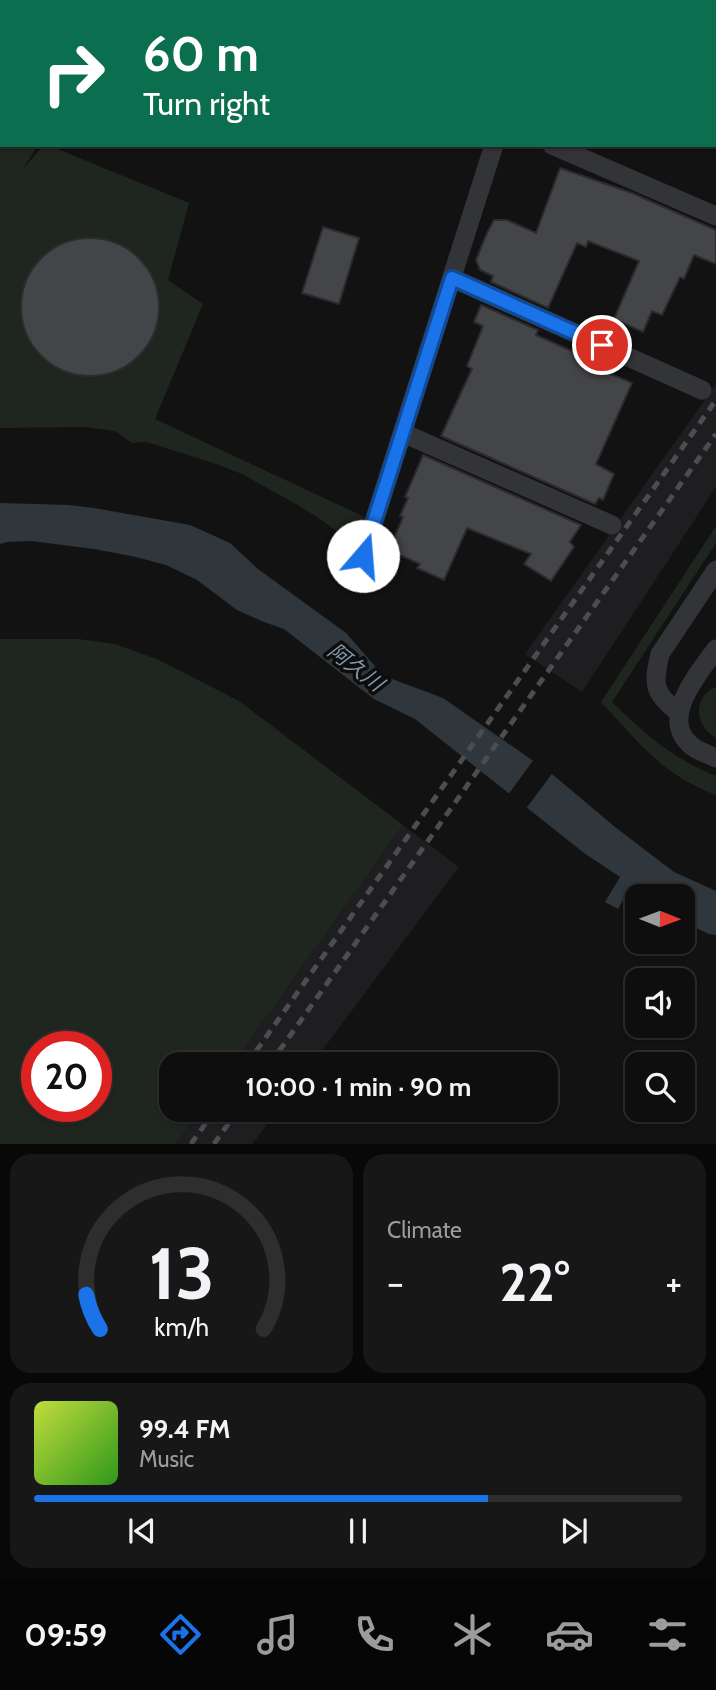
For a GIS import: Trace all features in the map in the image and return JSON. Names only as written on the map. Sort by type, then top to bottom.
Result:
[{"type":"lane","points":[[363,556],[493,147]]},
{"type":"lane","points":[[557,147],[716,216]]},
{"type":"lane","points":[[452,278],[702,390]]},
{"type":"lane","points":[[403,433],[612,525]]},
{"type":"lane","points":[[678,712],[664,702],[656,687],[660,654],[716,570]]},
{"type":"lane","points":[[713,661],[685,695],[678,712],[680,732],[694,748],[716,758]]},
{"type":"shaded area","points":[[0,147],[37,147],[23,169],[42,147],[53,147],[189,203],[168,280],[203,304],[155,419],[367,518],[358,546],[296,504],[242,474],[219,465],[147,442],[132,443],[115,431],[84,427],[0,428]]},
{"type":"shaded area","points":[[716,384],[716,487],[582,692],[525,654]]},
{"type":"shaded area","points":[[716,526],[716,543],[612,702],[660,745],[716,776],[716,795],[677,776],[662,765],[601,702]]},
{"type":"shaded area","points":[[0,639],[78,639],[115,644],[159,660],[239,701],[403,825],[242,1052],[159,1052],[159,1122],[192,1122],[176,1144],[0,1144]]},
{"type":"shaded area","points":[[716,688],[716,738],[704,728],[699,713],[702,699]]},
{"type":"shaded area","points":[[403,825],[459,867],[321,1052],[242,1052]]},
{"type":"shaded area","points":[[192,1122],[269,1122],[252,1144],[176,1144]]},
{"type":"water","name":"阿久川","points":[[0,503],[94,508],[190,525],[230,543],[258,569],[346,633],[381,673],[443,698],[552,774],[674,872],[716,891],[716,935],[695,928],[695,884],[625,884],[625,896],[618,909],[605,902],[620,877],[584,853],[415,719],[374,699],[284,629],[237,610],[197,580],[166,565],[94,549],[31,541],[0,544]]},
{"type":"pier","points":[[535,758],[554,771],[525,810],[507,796]]},
{"type":"building","points":[[560,168],[632,193],[716,230],[716,264],[694,255],[684,279],[680,277],[662,315],[652,311],[643,332],[614,319],[639,261],[588,241],[586,247],[577,243],[548,308],[491,282],[493,276],[480,270],[476,260],[494,220],[507,220],[536,233]]},
{"type":"building","points":[[323,227],[359,238],[339,304],[302,293]]},
{"type":"building","points":[[90,238],[116,243],[139,258],[154,281],[159,307],[154,333],[139,356],[116,371],[90,376],[64,371],[41,356],[26,333],[21,307],[26,281],[41,258],[64,243]]},
{"type":"building","points":[[481,305],[538,330],[536,335],[599,363],[597,368],[632,383],[596,464],[614,474],[603,500],[599,498],[595,504],[441,436],[472,369],[467,366],[483,326],[474,322]]},
{"type":"building","points":[[423,455],[581,525],[570,542],[574,547],[551,581],[524,564],[531,554],[467,528],[444,580],[417,568],[420,564],[389,550],[403,517],[400,516],[408,498],[405,497]]},
{"type":"railway","points":[[255,1052],[716,400]]},
{"type":"railway","points":[[278,1052],[716,434]]},
{"type":"railway","points":[[191,1144],[207,1122]]},
{"type":"railway","points":[[214,1144],[230,1122]]},
{"type":"route","points":[[363,556],[452,278],[602,345]]}]
